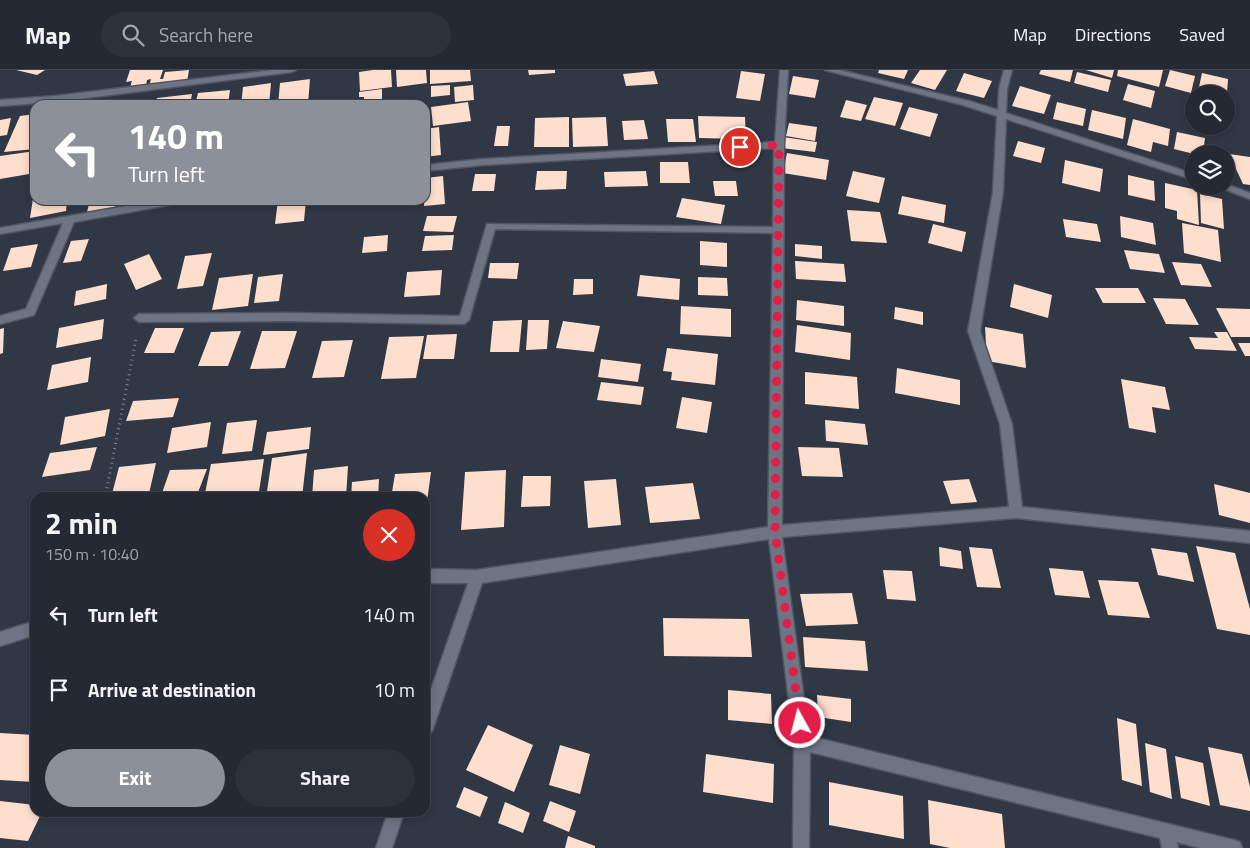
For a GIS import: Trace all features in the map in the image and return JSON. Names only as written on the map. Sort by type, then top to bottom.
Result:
[{"type":"street","points":[[41,100],[292,70]]},
{"type":"street","points":[[784,70],[779,145],[775,532],[802,742],[801,848]]},
{"type":"street","points":[[829,70],[966,103],[1185,175]]},
{"type":"street","points":[[1008,70],[1003,89],[1004,116],[998,192],[974,331],[1006,424],[1016,512]]},
{"type":"street","points":[[0,103],[30,101]]},
{"type":"street","points":[[430,167],[483,162],[779,145]]},
{"type":"street","points":[[1235,191],[1250,196]]},
{"type":"street","points":[[0,230],[149,205]]},
{"type":"street","points":[[0,320],[30,312],[70,218]]},
{"type":"street","points":[[140,318],[288,317],[464,320],[491,226],[778,230]]},
{"type":"street","points":[[430,576],[477,577],[775,532],[1016,512],[1250,537]]},
{"type":"street","points":[[430,713],[477,577]]},
{"type":"street","points":[[0,639],[30,630]]},
{"type":"street","points":[[802,742],[1234,848]]},
{"type":"street","points":[[384,848],[394,817]]},
{"type":"street","points":[[1167,831],[1170,848]]},
{"type":"path","points":[[106,492],[140,318]]},
{"type":"building","points":[[16,70],[45,70],[37,75]]},
{"type":"building","points":[[130,70],[163,70],[160,79],[163,79],[165,72],[189,70],[187,82],[149,86],[151,79],[147,80],[146,86],[130,87],[132,81],[126,82]]},
{"type":"building","points":[[391,70],[392,87],[360,91],[359,72]]},
{"type":"building","points":[[396,70],[426,70],[427,83],[397,87]]},
{"type":"building","points":[[430,70],[470,70],[471,81],[430,84]]},
{"type":"building","points":[[528,70],[555,70],[555,73],[529,75]]},
{"type":"building","points":[[879,70],[908,70],[904,79],[878,73]]},
{"type":"building","points":[[920,70],[947,70],[935,90],[911,83]]},
{"type":"building","points":[[1041,70],[1073,70],[1070,82],[1039,74]]},
{"type":"building","points":[[1086,70],[1114,70],[1112,78]]},
{"type":"building","points":[[1118,70],[1163,70],[1159,87],[1117,76]]},
{"type":"building","points":[[1170,70],[1195,76],[1193,85],[1185,85],[1185,91],[1165,86]]},
{"type":"building","points":[[654,71],[658,84],[626,86],[623,74]]},
{"type":"building","points":[[741,71],[765,74],[760,101],[736,98]]},
{"type":"building","points":[[1077,72],[1111,80],[1108,92],[1074,83]]},
{"type":"building","points":[[964,73],[992,81],[984,98],[956,91]]},
{"type":"building","points":[[1202,73],[1228,79],[1228,85],[1199,85]]},
{"type":"building","points":[[793,76],[819,80],[815,98],[789,94]]},
{"type":"building","points":[[310,79],[308,100],[278,100],[280,83]]},
{"type":"building","points":[[271,83],[269,100],[242,100],[243,87]]},
{"type":"building","points":[[1128,84],[1155,91],[1151,108],[1123,100]]},
{"type":"building","points":[[450,85],[450,95],[431,97],[431,86]]},
{"type":"building","points":[[473,85],[474,100],[455,102],[454,87]]},
{"type":"building","points":[[1020,86],[1051,95],[1044,114],[1012,106]]},
{"type":"building","points":[[382,89],[382,100],[364,100],[364,97],[359,97],[359,92]]},
{"type":"building","points":[[230,90],[229,100],[196,100],[198,93]]},
{"type":"building","points":[[192,94],[191,100],[156,100],[157,98]]},
{"type":"building","points":[[874,97],[903,103],[895,126],[865,119]]},
{"type":"building","points":[[846,100],[867,105],[861,121],[840,117]]},
{"type":"building","points":[[468,102],[471,121],[433,126],[431,107]]},
{"type":"building","points":[[1057,102],[1086,109],[1083,126],[1053,119]]},
{"type":"building","points":[[909,107],[938,114],[930,137],[900,129]]},
{"type":"building","points":[[1092,110],[1126,118],[1123,139],[1088,130]]},
{"type":"building","points":[[30,115],[30,149],[4,152],[20,116]]},
{"type":"building","points":[[698,116],[745,117],[746,139],[699,138]]},
{"type":"building","points":[[569,117],[569,147],[534,147],[535,118]]},
{"type":"building","points":[[606,117],[608,146],[573,147],[572,118]]},
{"type":"building","points":[[11,118],[7,135],[0,136],[0,120]]},
{"type":"building","points":[[666,119],[693,119],[696,142],[668,142]]},
{"type":"building","points":[[1133,119],[1170,129],[1168,146],[1153,142],[1151,152],[1127,145]]},
{"type":"building","points":[[644,120],[648,139],[624,140],[622,121]]},
{"type":"building","points":[[789,123],[817,127],[815,141],[786,136]]},
{"type":"building","points":[[497,126],[510,126],[508,146],[494,146]]},
{"type":"building","points":[[439,127],[441,155],[430,156],[430,128]]},
{"type":"building","points":[[1177,132],[1205,138],[1204,145],[1185,145],[1185,152],[1174,149]]},
{"type":"building","points":[[783,137],[817,142],[815,152],[781,148]]},
{"type":"building","points":[[1018,141],[1045,148],[1041,163],[1013,156]]},
{"type":"building","points":[[30,152],[30,174],[0,179],[0,156]]},
{"type":"building","points":[[787,153],[829,160],[826,180],[783,173]]},
{"type":"building","points":[[1235,155],[1250,157],[1250,185],[1243,184],[1235,167]]},
{"type":"building","points":[[1065,160],[1103,169],[1100,192],[1062,183]]},
{"type":"building","points":[[660,162],[688,162],[690,183],[660,183]]},
{"type":"building","points":[[537,171],[567,171],[566,189],[535,190]]},
{"type":"building","points":[[646,171],[648,186],[605,187],[604,172]]},
{"type":"building","points":[[853,171],[885,178],[879,203],[846,196]]},
{"type":"building","points":[[475,174],[496,174],[494,191],[472,191]]},
{"type":"building","points":[[1128,175],[1154,181],[1155,201],[1128,195]]},
{"type":"building","points":[[443,176],[445,204],[424,206],[430,205],[430,177]]},
{"type":"building","points":[[713,181],[736,181],[738,196],[715,196]]},
{"type":"building","points":[[1165,183],[1185,187],[1185,195],[1197,195],[1199,225],[1177,219],[1177,211],[1165,208]]},
{"type":"building","points":[[1200,195],[1222,199],[1224,229],[1201,223]]},
{"type":"building","points":[[902,196],[946,205],[944,223],[898,214]]},
{"type":"building","points":[[682,198],[725,205],[721,224],[676,217]]},
{"type":"building","points":[[32,205],[67,205],[66,211],[30,218]]},
{"type":"building","points":[[89,205],[116,205],[115,208],[87,212]]},
{"type":"building","points":[[277,205],[306,205],[304,221],[275,224]]},
{"type":"building","points":[[847,210],[880,212],[887,243],[851,241]]},
{"type":"building","points":[[427,216],[457,216],[453,232],[423,231]]},
{"type":"building","points":[[1120,216],[1153,223],[1156,245],[1121,237]]},
{"type":"building","points":[[1063,219],[1097,224],[1101,242],[1066,237]]},
{"type":"building","points":[[1182,223],[1218,230],[1221,262],[1184,253]]},
{"type":"building","points":[[933,224],[966,232],[962,252],[928,243]]},
{"type":"building","points":[[388,235],[387,251],[362,253],[364,237]]},
{"type":"building","points":[[454,235],[452,250],[422,251],[425,236]]},
{"type":"building","points":[[89,239],[81,261],[63,263],[71,241]]},
{"type":"building","points":[[700,241],[727,243],[727,267],[700,265]]},
{"type":"building","points":[[38,244],[31,267],[3,271],[11,248]]},
{"type":"building","points":[[795,244],[822,246],[822,259],[795,256]]},
{"type":"building","points":[[1124,250],[1159,254],[1165,273],[1130,269]]},
{"type":"building","points":[[212,253],[203,286],[177,289],[185,256]]},
{"type":"building","points":[[149,254],[162,279],[136,290],[124,264]]},
{"type":"building","points":[[795,261],[844,264],[846,282],[796,279]]},
{"type":"building","points":[[1172,262],[1201,264],[1212,287],[1181,285]]},
{"type":"building","points":[[490,263],[519,263],[517,279],[488,278]]},
{"type":"building","points":[[442,270],[440,295],[404,297],[407,272]]},
{"type":"building","points":[[253,274],[248,306],[212,310],[219,278]]},
{"type":"building","points":[[283,274],[279,301],[254,303],[258,277]]},
{"type":"building","points":[[640,275],[680,279],[679,300],[637,296]]},
{"type":"building","points":[[698,277],[727,278],[728,296],[698,295]]},
{"type":"building","points":[[574,279],[593,279],[593,294],[573,295]]},
{"type":"building","points":[[107,284],[106,299],[74,306],[76,291]]},
{"type":"building","points":[[1014,284],[1052,295],[1048,318],[1010,307]]},
{"type":"building","points":[[1095,288],[1138,288],[1146,303],[1103,303]]},
{"type":"building","points":[[1153,298],[1185,299],[1199,325],[1166,324]]},
{"type":"building","points":[[797,300],[844,306],[844,326],[796,320]]},
{"type":"building","points":[[681,306],[731,309],[731,337],[680,334]]},
{"type":"building","points":[[895,307],[923,312],[923,325],[894,319]]},
{"type":"building","points":[[1216,308],[1250,309],[1250,337],[1231,337]]},
{"type":"building","points":[[104,319],[102,339],[56,348],[59,328]]},
{"type":"building","points":[[522,320],[519,352],[490,352],[493,321]]},
{"type":"building","points":[[528,320],[549,320],[547,349],[526,350]]},
{"type":"building","points":[[563,321],[600,326],[594,352],[556,348]]},
{"type":"building","points":[[797,325],[851,333],[850,360],[795,352]]},
{"type":"building","points":[[985,327],[1023,334],[1026,368],[987,361]]},
{"type":"building","points":[[4,328],[3,353],[0,354],[0,329]]},
{"type":"building","points":[[155,328],[184,328],[174,353],[144,353]]},
{"type":"building","points":[[241,331],[228,366],[198,366],[211,332]]},
{"type":"building","points":[[262,331],[297,331],[285,368],[250,369]]},
{"type":"building","points":[[1214,332],[1227,332],[1237,351],[1195,349],[1189,337],[1218,338]]},
{"type":"building","points":[[457,334],[454,359],[423,359],[427,335]]},
{"type":"building","points":[[424,336],[416,378],[381,379],[389,337]]},
{"type":"building","points":[[353,340],[344,377],[312,378],[322,341]]},
{"type":"building","points":[[1238,343],[1250,343],[1250,356],[1245,356]]},
{"type":"building","points":[[667,348],[718,354],[715,385],[671,380],[672,372],[663,371]]},
{"type":"building","points":[[91,357],[88,382],[47,390],[52,365]]},
{"type":"building","points":[[601,359],[641,364],[638,382],[598,377]]},
{"type":"building","points":[[897,368],[960,380],[960,405],[895,393]]},
{"type":"building","points":[[805,372],[857,377],[859,409],[805,404]]},
{"type":"building","points":[[1121,379],[1165,387],[1170,410],[1152,407],[1156,433],[1129,428]]},
{"type":"building","points":[[601,382],[644,387],[641,405],[597,400]]},
{"type":"building","points":[[682,397],[712,402],[707,433],[676,428]]},
{"type":"building","points":[[179,398],[173,417],[126,421],[133,401]]},
{"type":"building","points":[[110,409],[105,436],[60,445],[65,417]]},
{"type":"building","points":[[257,420],[252,451],[222,454],[227,423]]},
{"type":"building","points":[[825,420],[865,424],[868,445],[826,441]]},
{"type":"building","points":[[211,422],[207,447],[167,453],[172,428]]},
{"type":"building","points":[[311,427],[309,449],[263,455],[267,432]]},
{"type":"building","points":[[97,447],[90,470],[42,477],[50,453]]},
{"type":"building","points":[[798,447],[839,448],[843,477],[802,476]]},
{"type":"building","points":[[307,453],[303,492],[267,492],[272,458]]},
{"type":"building","points":[[264,459],[259,492],[205,492],[211,464]]},
{"type":"building","points":[[156,463],[149,492],[113,492],[119,467]]},
{"type":"building","points":[[348,466],[346,492],[312,492],[314,470]]},
{"type":"building","points":[[207,469],[198,492],[162,492],[170,470]]},
{"type":"building","points":[[506,470],[504,527],[461,530],[465,472]]},
{"type":"building","points":[[431,472],[428,492],[392,492],[395,474]]},
{"type":"building","points":[[523,476],[551,476],[550,506],[521,507]]},
{"type":"building","points":[[379,479],[378,492],[351,492],[352,482]]},
{"type":"building","points":[[616,479],[621,525],[588,528],[584,481]]},
{"type":"building","points":[[969,479],[977,502],[951,504],[943,481]]},
{"type":"building","points":[[693,483],[700,519],[650,523],[645,487]]},
{"type":"building","points":[[1214,484],[1250,493],[1250,523],[1219,515]]},
{"type":"building","points":[[1196,546],[1235,553],[1250,609],[1250,635],[1217,629]]},
{"type":"building","points":[[939,547],[961,551],[963,569],[940,566]]},
{"type":"building","points":[[969,547],[992,549],[1001,588],[977,587]]},
{"type":"building","points":[[1151,548],[1187,553],[1194,582],[1158,575]]},
{"type":"building","points":[[1049,568],[1083,571],[1090,598],[1055,595]]},
{"type":"building","points":[[883,570],[912,571],[916,601],[887,599]]},
{"type":"building","points":[[1098,580],[1138,582],[1150,618],[1108,615]]},
{"type":"building","points":[[852,593],[858,624],[806,626],[800,594]]},
{"type":"building","points":[[663,618],[749,619],[752,657],[664,656]]},
{"type":"building","points":[[803,637],[865,641],[868,671],[805,667]]},
{"type":"building","points":[[728,690],[771,694],[772,724],[728,720]]},
{"type":"building","points":[[817,695],[851,699],[851,722],[818,717]]},
{"type":"building","points":[[1117,718],[1136,724],[1142,786],[1122,780]]},
{"type":"building","points":[[488,725],[533,745],[514,792],[466,770]]},
{"type":"building","points":[[0,733],[30,735],[30,782],[0,780]]},
{"type":"building","points":[[1145,743],[1166,749],[1172,799],[1150,792]]},
{"type":"building","points":[[560,745],[590,754],[580,794],[549,785]]},
{"type":"building","points":[[1208,747],[1242,754],[1250,787],[1250,811],[1220,805]]},
{"type":"building","points":[[706,754],[774,764],[773,803],[703,792]]},
{"type":"building","points":[[1175,756],[1203,763],[1210,806],[1181,798]]},
{"type":"building","points":[[829,782],[903,796],[904,839],[829,825]]},
{"type":"building","points":[[464,787],[488,797],[480,817],[456,807]]},
{"type":"building","points":[[928,800],[1002,814],[1005,848],[950,848],[930,844]]},
{"type":"building","points":[[0,801],[30,804],[30,817],[40,817],[28,841],[0,838]]},
{"type":"building","points":[[550,801],[576,811],[569,832],[543,821]]},
{"type":"building","points":[[505,802],[530,813],[523,833],[498,823]]},
{"type":"building","points":[[568,836],[595,846],[595,848],[565,848]]},
{"type":"route","points":[[740,147],[779,145],[775,532],[800,723]]}]
